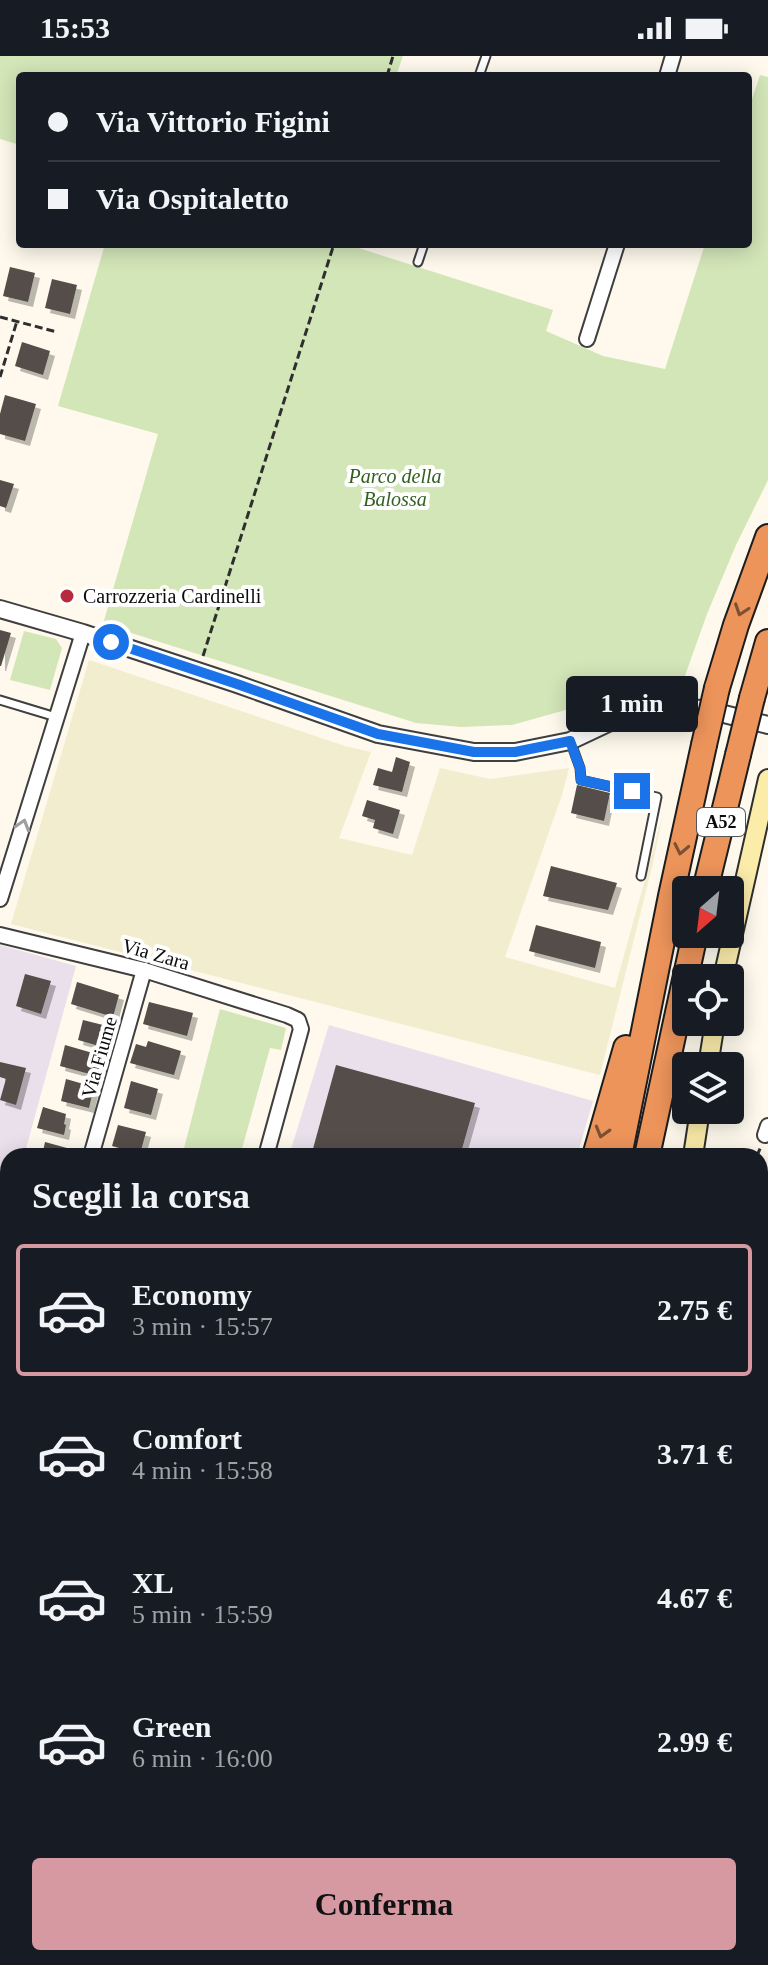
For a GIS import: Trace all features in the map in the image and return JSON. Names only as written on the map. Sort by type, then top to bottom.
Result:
[{"type":"highway","name":"A52","points":[[621,1148],[717,688],[768,537]]},
{"type":"highway","name":"A52","points":[[708,876],[768,642]]},
{"type":"highway","points":[[597,1148],[671,896]]},
{"type":"highway","points":[[649,1148],[692,948]]},
{"type":"highway","points":[[657,1148],[663,1077]]},
{"type":"main road","points":[[726,964],[768,779]]},
{"type":"main road","points":[[694,1148],[698,1124]]},
{"type":"street","points":[[587,339],[616,248]]},
{"type":"street","points":[[0,609],[198,671],[378,734],[474,752],[515,752],[570,741],[623,716],[655,708],[683,707],[719,712],[768,725]]},
{"type":"street","points":[[0,899],[83,633]]},
{"type":"street","name":"Via Zara","points":[[0,935],[144,970],[298,1020],[301,1029],[268,1148]]},
{"type":"street","name":"Via Fiume","points":[[93,1148],[144,970]]},
{"type":"lane","points":[[418,262],[423,248]]},
{"type":"lane","points":[[0,700],[56,717]]},
{"type":"lane","points":[[570,741],[581,780],[657,797],[641,876]]},
{"type":"path","points":[[198,671],[333,248]]},
{"type":"path","points":[[0,317],[57,332]]},
{"type":"path","points":[[0,377],[17,321]]},
{"type":"shaded area","points":[[89,660],[371,752],[339,838],[412,855],[440,768],[490,779],[569,768],[505,957],[615,988],[663,814],[600,1075],[11,924]]},
{"type":"shaded area","points":[[0,945],[76,966],[26,1148],[0,1148]]},
{"type":"shaded area","points":[[329,1025],[593,1101],[579,1148],[291,1148]]},
{"type":"green space","points":[[0,56],[403,56],[397,72],[16,72],[16,144],[0,139]]},
{"type":"green space","name":"Parco della Balossa","points":[[760,75],[768,77],[768,480],[736,545],[682,684],[641,689],[512,725],[461,727],[416,723],[103,624],[158,434],[58,406],[104,248],[359,248],[553,310],[546,331],[603,356],[665,369],[704,248],[752,248],[752,99]]},
{"type":"green space","points":[[24,631],[56,639],[62,648],[50,690],[10,680]]},
{"type":"green space","points":[[220,1009],[286,1028],[281,1050],[270,1048],[242,1148],[184,1148]]},
{"type":"building","points":[[10,267],[35,273],[28,302],[3,296]]},
{"type":"building","points":[[52,279],[77,285],[70,314],[45,308]]},
{"type":"building","points":[[22,342],[50,351],[43,375],[15,366]]},
{"type":"building","points":[[5,395],[36,404],[25,441],[0,434],[0,414]]},
{"type":"building","points":[[0,480],[14,484],[6,508],[0,506]]},
{"type":"building","points":[[0,630],[11,633],[1,666],[0,666]]},
{"type":"building","points":[[396,757],[410,762],[402,792],[373,785],[378,768],[392,772]]},
{"type":"building","points":[[577,785],[610,793],[604,821],[571,813]]},
{"type":"building","points":[[367,800],[400,810],[393,834],[373,828],[375,820],[362,816]]},
{"type":"building","points":[[551,866],[617,883],[608,910],[543,896]]},
{"type":"building","points":[[536,925],[601,942],[595,968],[529,951]]},
{"type":"building","points":[[25,974],[51,981],[41,1014],[16,1006]]},
{"type":"building","points":[[77,982],[119,995],[113,1017],[71,1004]]},
{"type":"building","points":[[149,1002],[193,1013],[187,1036],[143,1024]]},
{"type":"building","points":[[83,1020],[111,1027],[106,1048],[78,1040]]},
{"type":"building","points":[[148,1041],[181,1051],[174,1075],[130,1063],[136,1044],[146,1047]]},
{"type":"building","points":[[65,1045],[103,1056],[97,1076],[60,1066]]},
{"type":"building","points":[[0,1062],[26,1068],[16,1105],[0,1100],[6,1079],[0,1077]]},
{"type":"building","points":[[336,1065],[475,1103],[462,1148],[313,1148]]},
{"type":"building","points":[[66,1079],[94,1087],[89,1108],[61,1101]]},
{"type":"building","points":[[131,1081],[158,1089],[151,1115],[124,1108]]},
{"type":"building","points":[[43,1107],[66,1114],[64,1135],[37,1128]]},
{"type":"building","points":[[118,1125],[146,1132],[142,1148],[112,1146]]},
{"type":"building","points":[[45,1142],[67,1148],[44,1148]]},
{"type":"place","name":"Carrozzeria Cardinelli","points":[[67,596]]},
{"type":"route","points":[[111,642],[378,734],[474,752],[515,752],[570,741],[581,780],[632,791]]}]
